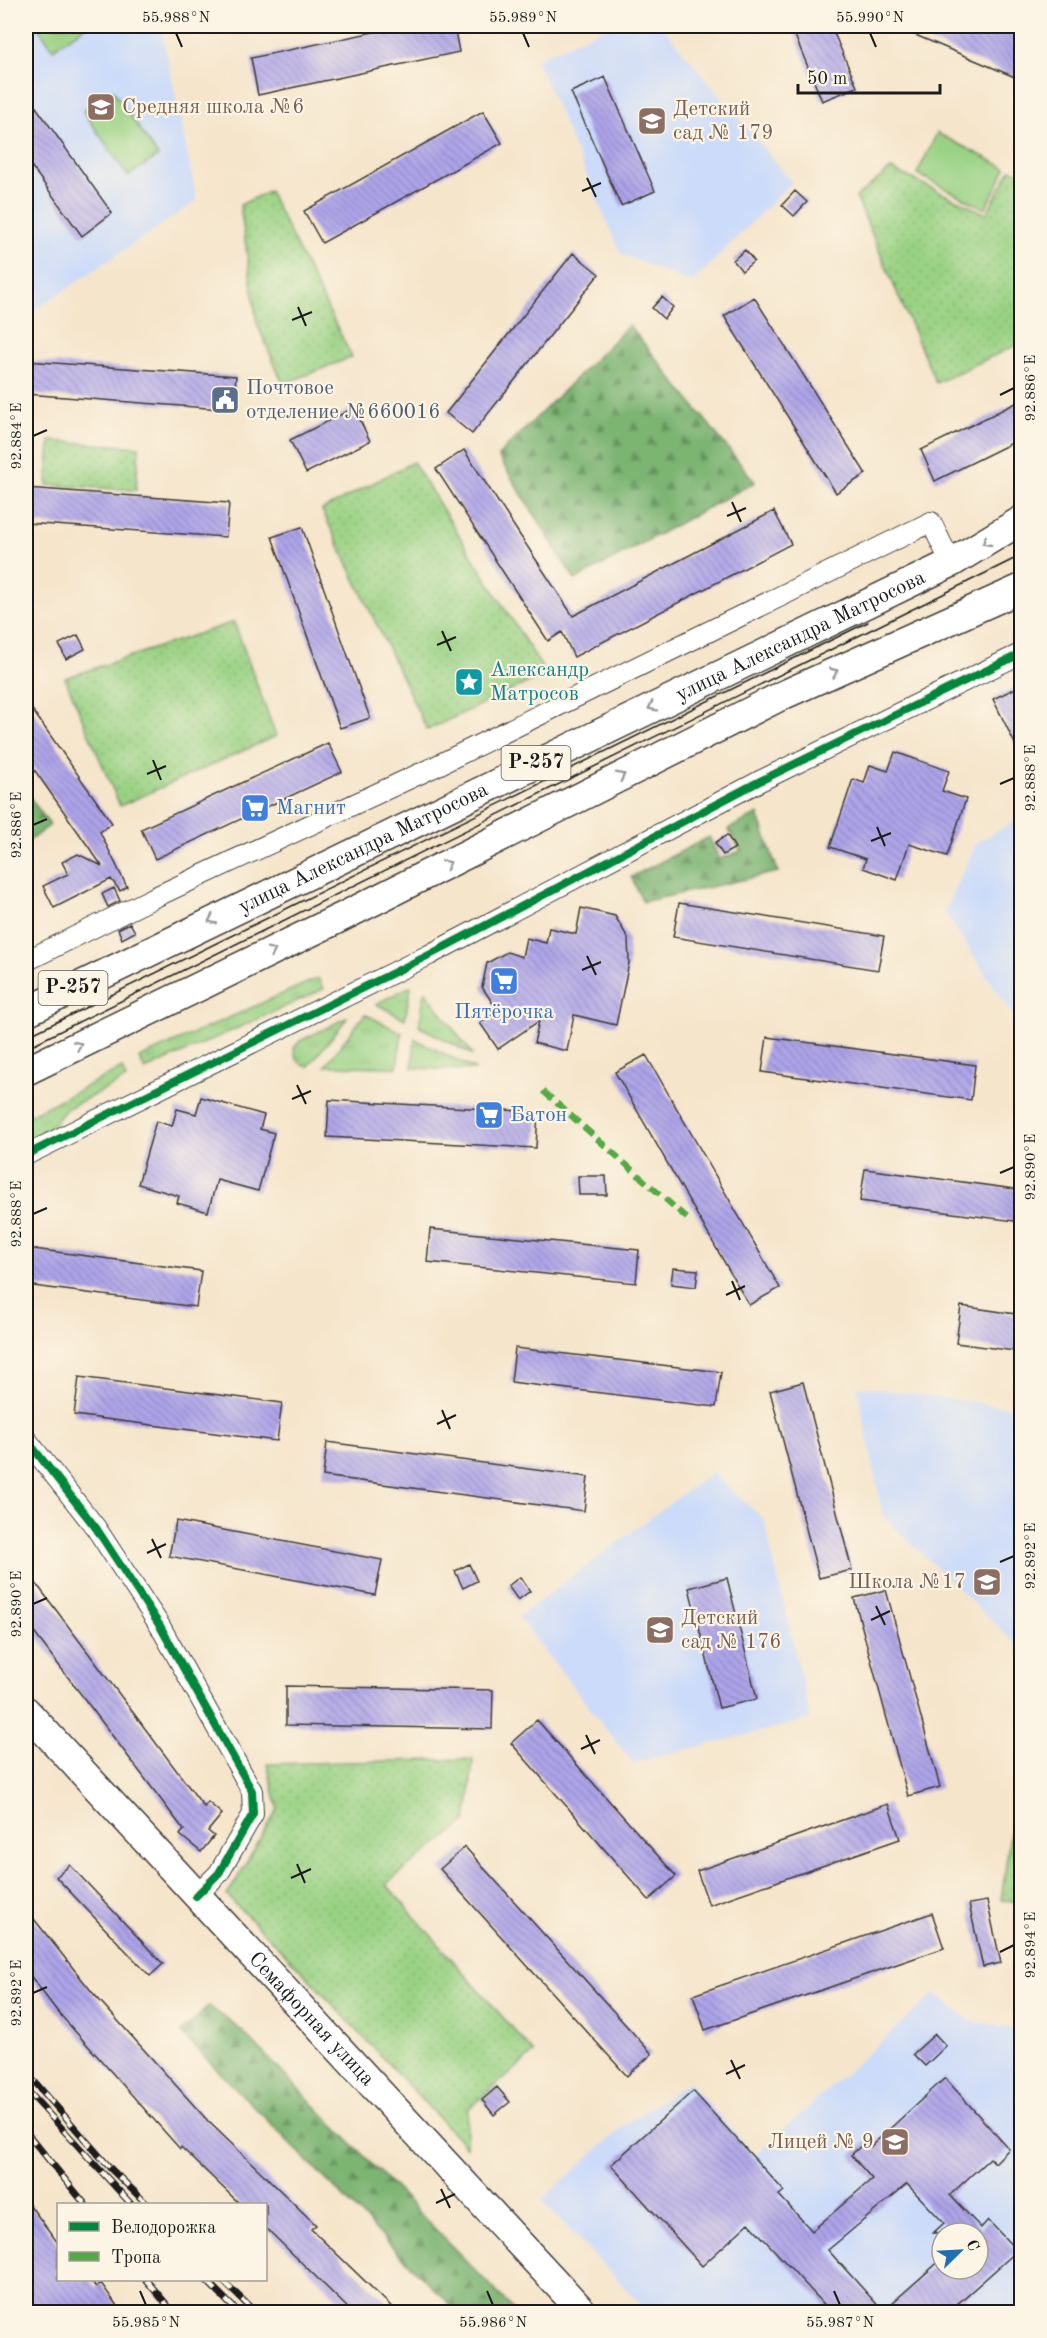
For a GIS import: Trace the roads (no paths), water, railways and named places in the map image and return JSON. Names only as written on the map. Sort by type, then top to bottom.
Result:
[{"type":"highway","name":"улица Александра Матросова","points":[[26,1012],[951,563],[1022,520]]},
{"type":"highway","name":"Р-257","points":[[26,1071],[344,916],[781,696],[1022,588]]},
{"type":"highway","name":"Семафорная улица","points":[[30,1714],[584,2313]]},
{"type":"street","points":[[26,961],[153,898],[434,767],[932,522],[951,563]]},
{"type":"street","points":[[26,1155],[429,955],[749,786],[1022,653]]},
{"type":"street","points":[[26,1439],[74,1498],[160,1626],[252,1791],[253,1814],[219,1873],[196,1896]]},
{"type":"tram line","points":[[26,1048],[1022,555]]},
{"type":"tram line","points":[[26,1037],[868,622]]},
{"type":"railway","points":[[26,2072],[111,2169],[146,2203]]},
{"type":"railway","points":[[26,2089],[130,2203]]},
{"type":"railway","points":[[26,2132],[84,2203]]},
{"type":"railway","points":[[147,2281],[173,2312]]},
{"type":"railway","points":[[207,2281],[238,2312]]},
{"type":"railway","points":[[223,2281],[255,2312]]},
{"type":"place","name":"Средняя школа №6","points":[[101,107]]},
{"type":"place","name":"Детский сад № 179","points":[[652,121]]},
{"type":"place","name":"Почтовое отделение №660016","points":[[225,400]]},
{"type":"place","name":"Александр Матросов","points":[[469,682]]},
{"type":"place","name":"Магнит","points":[[255,808]]},
{"type":"place","name":"Пятёрочка","points":[[504,981]]},
{"type":"place","name":"Батон","points":[[489,1115]]},
{"type":"place","name":"Школа №17","points":[[987,1582]]},
{"type":"place","name":"Детский сад № 176","points":[[660,1630]]},
{"type":"place","name":"Лицей № 9","points":[[895,2142]]}]
